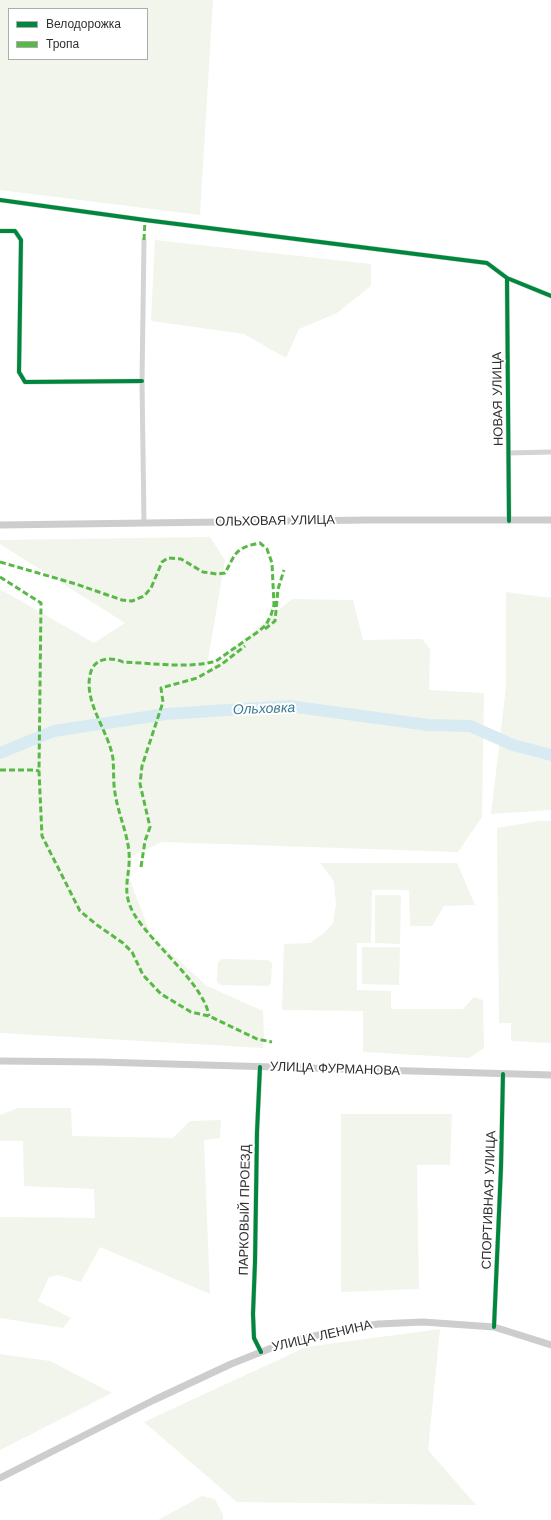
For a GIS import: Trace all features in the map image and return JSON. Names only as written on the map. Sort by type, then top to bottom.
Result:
[{"type":"main road","name":"ОЛЬХОВАЯ УЛИЦА","points":[[0,525],[367,520],[551,520]]},
{"type":"main road","name":"УЛИЦА ФУРМАНОВА","points":[[0,1060],[551,1075]]},
{"type":"main road","name":"УЛИЦА ЛЕНИНА","points":[[0,1478],[154,1400],[261,1352],[291,1341],[378,1324],[423,1322],[494,1327],[551,1345]]},
{"type":"street","points":[[0,200],[145,220],[487,263],[507,278],[551,296]]},
{"type":"street","points":[[0,231],[15,231],[21,240],[19,372],[25,382],[142,381]]},
{"type":"street","points":[[144,240],[142,381],[144,523]]},
{"type":"street","name":"НОВАЯ УЛИЦА","points":[[507,278],[509,521]]},
{"type":"street","points":[[508,453],[551,452]]},
{"type":"street","name":"ПАРКОВЫЙ ПРОЕЗД","points":[[260,1067],[256,1132],[253,1314],[254,1338],[261,1352]]},
{"type":"street","name":"СПОРТИВНАЯ УЛИЦА","points":[[494,1327],[501,1167],[503,1074]]},
{"type":"shaded area","points":[[0,0],[213,0],[200,215],[0,190]]},
{"type":"shaded area","points":[[155,240],[371,264],[371,286],[337,313],[299,329],[286,358],[244,334],[151,321]]},
{"type":"shaded area","points":[[210,537],[225,560],[206,671],[292,599],[353,600],[363,640],[422,639],[430,649],[429,690],[484,693],[482,817],[458,852],[162,842],[132,856],[130,880],[151,935],[207,986],[263,1011],[263,1048],[0,1033],[0,589],[94,643],[125,623],[0,544],[0,540]]},
{"type":"shaded area","points":[[506,592],[551,598],[551,810],[491,814],[506,687]]},
{"type":"shaded area","points":[[539,821],[551,821],[551,1043],[511,1041],[511,1023],[499,1023],[497,828]]},
{"type":"shaded area","points":[[320,863],[457,863],[475,905],[444,906],[432,926],[410,926],[409,890],[372,890],[371,943],[357,943],[357,990],[391,991],[391,1009],[463,1009],[474,997],[483,1000],[484,1048],[469,1058],[363,1052],[363,1011],[282,1010],[284,944],[310,943],[324,933],[333,923],[336,905],[334,881]]},
{"type":"shaded area","points":[[375,895],[401,895],[400,944],[375,943]]},
{"type":"shaded area","points":[[362,947],[400,947],[399,985],[362,984]]},
{"type":"shaded area","points":[[222,959],[268,960],[272,963],[271,983],[268,986],[221,985],[217,982],[218,962]]},
{"type":"shaded area","points":[[18,1108],[71,1108],[72,1136],[173,1138],[190,1121],[221,1120],[220,1138],[204,1140],[210,1294],[100,1247],[81,1282],[58,1275],[49,1277],[38,1301],[71,1318],[63,1328],[0,1318],[0,1217],[95,1218],[94,1189],[24,1186],[23,1141],[0,1141],[0,1115]]},
{"type":"shaded area","points":[[341,1114],[452,1114],[450,1165],[417,1165],[419,1289],[341,1292]]},
{"type":"shaded area","points":[[440,1329],[428,1450],[476,1505],[237,1502],[144,1422],[306,1347]]},
{"type":"shaded area","points":[[0,1354],[50,1361],[112,1393],[0,1450]]},
{"type":"shaded area","points":[[202,1496],[215,1499],[223,1515],[223,1520],[158,1520]]},
{"type":"waterway","name":"Ольховка","points":[[0,753],[54,731],[166,714],[289,706],[428,725],[470,726],[513,745],[551,755]]},
{"type":"marked path","points":[[144,240],[145,220]]},
{"type":"marked path","points":[[0,562],[76,584],[122,600],[132,601],[144,596],[151,588],[162,562],[168,558],[181,559],[203,572],[217,574],[225,573],[235,555],[244,548],[260,543],[267,549],[272,563],[274,605],[266,625],[259,631],[216,661],[194,665],[170,665],[123,662],[108,659],[98,662],[92,669],[90,675],[90,696],[111,749],[115,793],[128,845],[129,861],[127,890],[130,905],[142,926],[198,991],[209,1016]]},
{"type":"marked path","points":[[265,629],[275,621],[278,589],[284,570]]},
{"type":"marked path","points":[[0,577],[41,603],[39,771],[42,836],[80,911],[123,943],[132,952],[143,975],[161,994],[191,1012],[209,1016],[257,1039],[272,1042]]},
{"type":"marked path","points":[[141,867],[145,841],[150,827],[140,784],[142,766],[163,702],[161,688],[197,678],[222,664],[245,646]]},
{"type":"marked path","points":[[0,770],[39,771]]},
{"type":"cycle path","points":[[0,200],[145,220],[487,263],[507,278],[551,296]]},
{"type":"cycle path","points":[[0,231],[15,231],[21,240],[19,372],[25,382],[142,381]]},
{"type":"cycle path","points":[[507,278],[509,521]]},
{"type":"cycle path","points":[[260,1067],[253,1314],[254,1338],[261,1352]]},
{"type":"cycle path","points":[[494,1327],[501,1167],[503,1074]]}]
